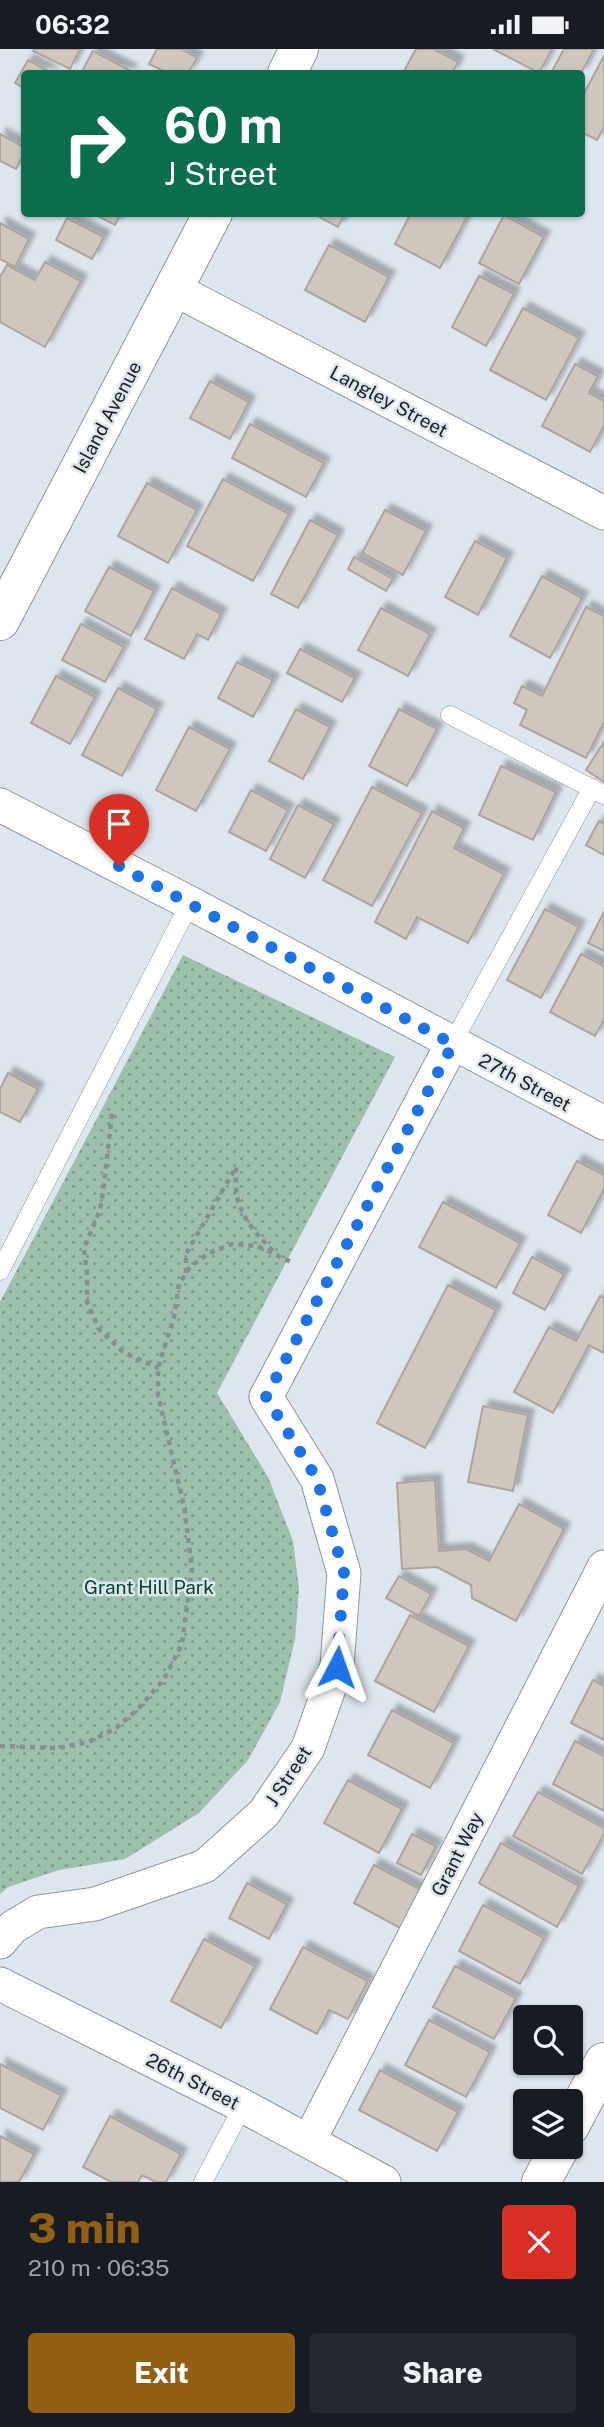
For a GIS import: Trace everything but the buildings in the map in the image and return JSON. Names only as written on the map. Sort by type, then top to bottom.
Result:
[{"type":"street","points":[[288,70],[299,49]]},
{"type":"street","name":"Island Avenue","points":[[0,621],[211,217]]},
{"type":"street","name":"Langley Street","points":[[174,289],[604,513]]},
{"type":"street","name":"27th Street","points":[[0,805],[604,1123]]},
{"type":"street","name":"J Street","points":[[0,1942],[13,1927],[38,1912],[94,1904],[205,1865],[264,1813],[308,1748],[337,1667],[344,1573],[317,1479],[266,1397],[453,1044]]},
{"type":"street","name":"Grant Way","points":[[309,2141],[604,1567]]},
{"type":"street","name":"26th Street","points":[[0,1985],[243,2106],[384,2182]]},
{"type":"street","points":[[583,2102],[604,2062]]},
{"type":"street","points":[[541,2182],[553,2159]]},
{"type":"lane","points":[[450,715],[598,792],[453,1044]]},
{"type":"lane","points":[[0,1271],[190,903]]},
{"type":"lane","points":[[203,2182],[243,2106]]},
{"type":"path","points":[[111,1104],[100,1210],[84,1248],[87,1302],[99,1329],[122,1352],[158,1369]]},
{"type":"path","points":[[186,1274],[186,1254],[236,1167],[237,1199],[259,1237],[276,1254]]},
{"type":"path","points":[[0,1746],[57,1748],[89,1742],[116,1728],[138,1709],[164,1679],[182,1644],[192,1569],[184,1506],[159,1395],[158,1369],[174,1317],[179,1284],[190,1267],[209,1253],[232,1244],[257,1246],[291,1262]]},
{"type":"green space","name":"Grant Hill Park","points":[[183,955],[395,1057],[217,1393],[268,1477],[293,1541],[299,1589],[295,1639],[280,1702],[248,1760],[199,1813],[125,1859],[59,1870],[8,1887],[0,1894],[0,1302]]},
{"type":"route","points":[[119,866],[453,1044],[266,1397],[317,1479],[344,1573],[337,1667]]}]
